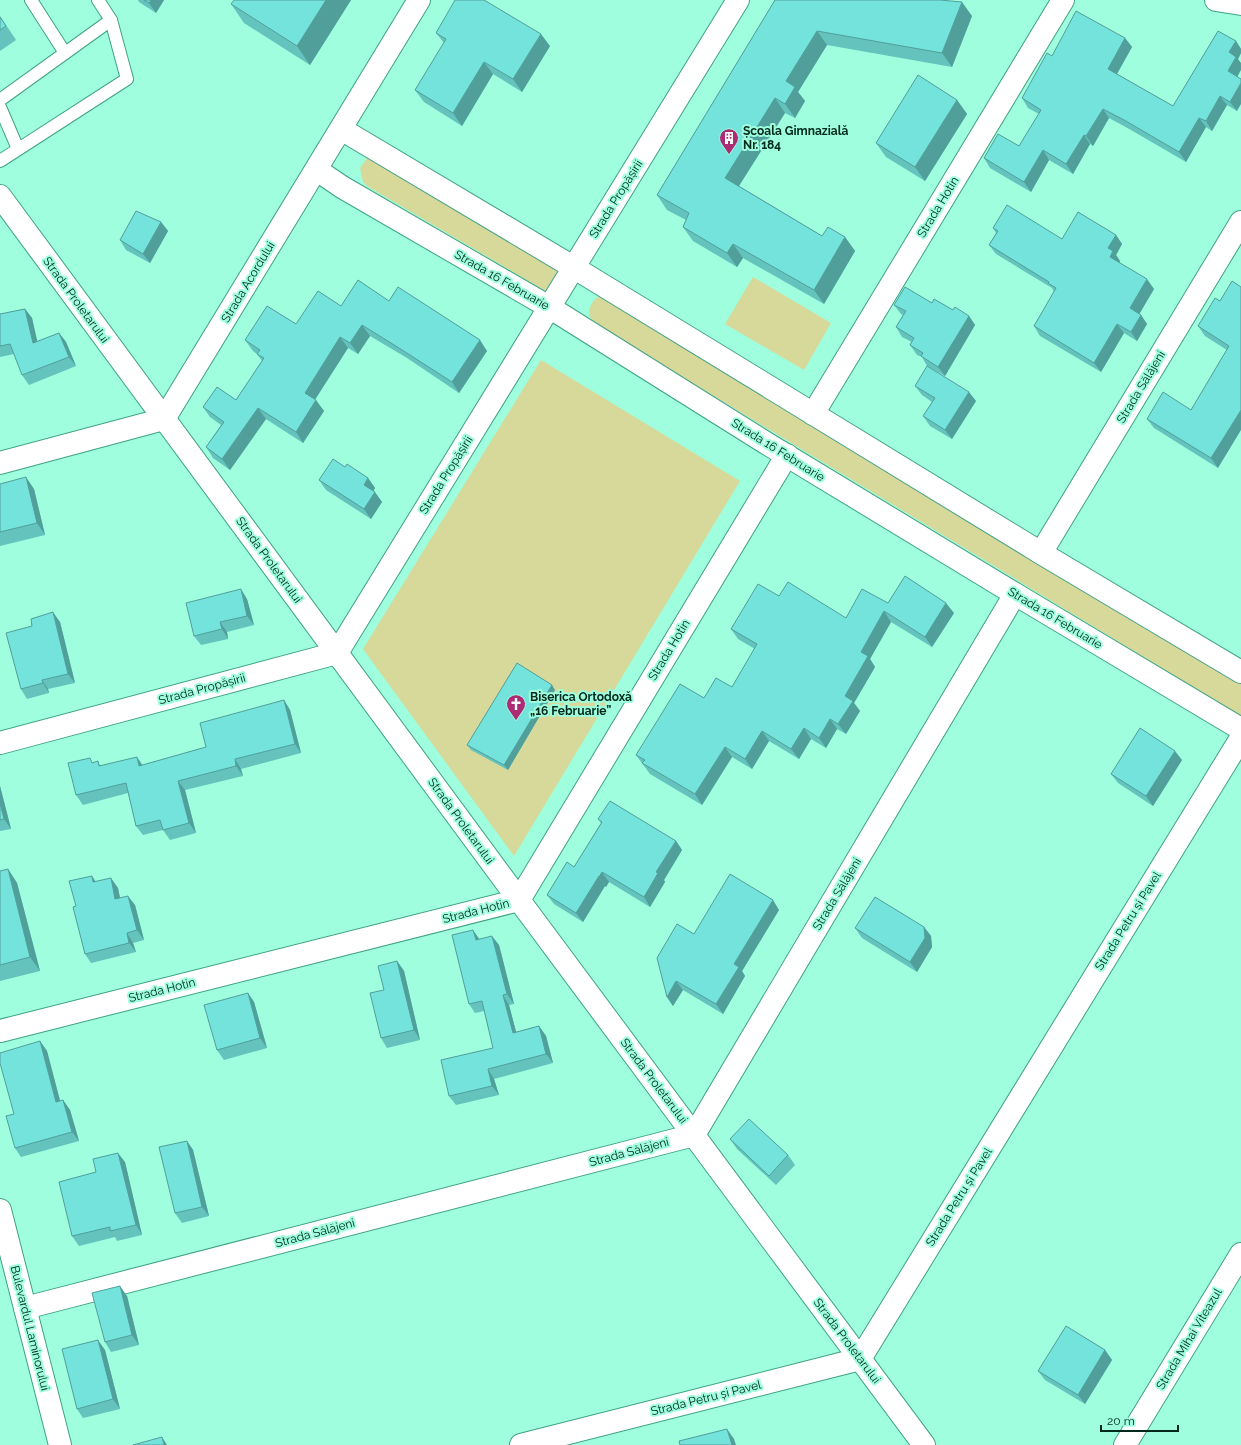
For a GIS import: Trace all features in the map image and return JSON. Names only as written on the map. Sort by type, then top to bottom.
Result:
[{"type":"street","name":"Strada Acordului","points":[[164,419],[342,129],[419,0]]},
{"type":"street","name":"Strada Propășirii","points":[[0,743],[337,652],[738,0]]},
{"type":"street","name":"Strada Hotin","points":[[813,414],[1063,0]]},
{"type":"street","points":[[1216,0],[1241,4]]},
{"type":"street","points":[[342,129],[1241,672]]},
{"type":"street","name":"Strada 16 Februarie","points":[[316,170],[342,187],[549,307],[787,455],[1241,729]]},
{"type":"street","name":"Strada Proletarului","points":[[0,196],[519,900],[924,1445]]},
{"type":"street","name":"Strada Sălăjeni","points":[[1041,552],[1241,222]]},
{"type":"street","points":[[0,463],[164,419]]},
{"type":"street","name":"Strada Hotin","points":[[0,1031],[519,900],[787,455]]},
{"type":"street","name":"Strada Sălăjeni","points":[[25,1308],[694,1135],[1015,594]]},
{"type":"street","name":"Strada Petru și Pavel","points":[[521,1445],[860,1359],[1241,738]]},
{"type":"street","name":"Bulevardul Laminorului","points":[[0,1210],[60,1445]]},
{"type":"street","name":"Strada Mihai Viteazul","points":[[1125,1445],[1241,1254]]},
{"type":"lane","points":[[31,0],[65,53]]},
{"type":"lane","points":[[0,161],[127,79],[111,20],[98,0]]},
{"type":"lane","points":[[0,100],[111,20]]},
{"type":"lane","points":[[0,108],[18,149]]},
{"type":"green space","points":[[373,155],[568,270],[554,296],[367,186],[363,182],[360,168],[367,158]]},
{"type":"green space","points":[[753,277],[831,323],[804,370],[725,324]]},
{"type":"green space","points":[[601,294],[1241,678],[1241,716],[597,325],[589,316],[589,312],[592,303]]},
{"type":"green space","points":[[541,360],[740,481],[514,856],[363,649]]},
{"type":"building","points":[[144,0],[151,0],[149,3]]},
{"type":"building","points":[[234,0],[326,0],[297,46],[231,4]]},
{"type":"building","points":[[455,0],[484,0],[541,34],[513,79],[484,62],[453,113],[415,90],[446,39],[436,33]]},
{"type":"building","name":"Școala Gimnazială Nr. 184","points":[[775,0],[940,0],[962,2],[942,53],[817,31],[786,81],[795,87],[785,104],[775,98],[725,178],[822,236],[828,227],[845,237],[814,290],[733,244],[727,253],[683,227],[689,213],[657,195]]},
{"type":"building","points":[[1076,11],[1125,38],[1108,69],[1173,106],[1218,31],[1236,41],[1229,52],[1236,57],[1228,71],[1241,79],[1241,83],[1230,102],[1220,96],[1206,121],[1199,118],[1179,152],[1103,109],[1086,136],[1084,135],[1066,164],[1043,150],[1024,182],[984,158],[998,134],[1019,146],[1041,110],[1022,98],[1047,53],[1052,56]]},
{"type":"building","points":[[0,17],[6,26],[0,30]]},
{"type":"building","points":[[918,75],[957,100],[915,167],[876,143]]},
{"type":"building","points":[[1007,205],[1062,239],[1078,212],[1116,235],[1108,248],[1113,251],[1110,257],[1147,279],[1130,308],[1141,315],[1131,332],[1117,324],[1094,363],[1034,326],[1056,288],[1048,283],[1049,282],[989,245],[998,231],[993,228]]},
{"type":"building","points":[[136,211],[161,222],[143,254],[120,240]]},
{"type":"building","points":[[358,280],[389,301],[398,287],[480,340],[452,382],[362,325],[350,343],[340,337],[305,393],[316,400],[296,432],[258,408],[222,459],[206,447],[224,422],[203,407],[217,387],[236,400],[264,358],[257,354],[260,350],[245,340],[267,306],[296,324],[318,291],[341,306]]},
{"type":"building","points":[[1232,281],[1241,287],[1241,410],[1211,458],[1147,419],[1163,392],[1191,410],[1229,346],[1198,326],[1215,298],[1220,301]]},
{"type":"building","points":[[905,287],[932,303],[934,299],[953,310],[955,307],[969,316],[938,367],[921,356],[923,353],[910,345],[914,338],[896,327],[906,311],[894,305]]},
{"type":"building","points":[[25,309],[33,343],[59,333],[69,357],[22,375],[10,344],[0,346],[0,314]]},
{"type":"building","points":[[927,366],[969,392],[945,430],[923,416],[935,398],[915,386]]},
{"type":"building","points":[[333,459],[345,467],[347,464],[368,478],[364,485],[375,492],[364,509],[319,480]]},
{"type":"building","points":[[26,477],[37,523],[0,532],[0,484]]},
{"type":"building","points":[[905,576],[946,603],[925,637],[884,611],[861,652],[868,656],[845,696],[853,701],[838,724],[830,719],[819,738],[804,728],[791,749],[762,731],[745,759],[725,747],[695,794],[642,763],[645,760],[636,755],[680,684],[704,698],[716,678],[732,687],[757,644],[731,629],[758,584],[779,596],[788,582],[846,618],[862,589],[888,603]]},
{"type":"building","points":[[241,589],[247,616],[220,622],[222,629],[194,636],[186,603]]},
{"type":"building","points":[[53,612],[68,674],[42,680],[43,683],[21,689],[6,633],[32,626],[31,619]]},
{"type":"building","points":[[517,663],[552,685],[504,765],[467,745]]},
{"type":"building","points":[[284,700],[295,744],[235,759],[236,766],[178,781],[189,823],[163,830],[160,820],[136,826],[126,783],[76,795],[68,763],[90,758],[92,763],[98,761],[99,766],[137,757],[139,766],[206,747],[200,723]]},
{"type":"building","points":[[1140,728],[1175,751],[1146,796],[1111,774]]},
{"type":"building","points":[[610,801],[676,841],[656,872],[658,873],[644,897],[602,872],[576,913],[547,895],[567,862],[574,867],[602,822],[598,819]]},
{"type":"building","points":[[0,803],[4,819],[0,820]]},
{"type":"building","points":[[8,869],[30,957],[0,965],[0,871]]},
{"type":"building","points":[[730,874],[773,900],[734,964],[739,967],[716,1004],[676,981],[667,997],[657,958],[677,924],[694,934]]},
{"type":"building","points":[[92,876],[93,882],[111,878],[115,899],[128,896],[137,930],[127,933],[129,943],[85,954],[73,907],[76,906],[69,881]]},
{"type":"building","points":[[875,897],[924,927],[925,938],[910,962],[855,928]]},
{"type":"building","points":[[473,930],[476,940],[492,936],[507,994],[503,995],[513,1033],[539,1026],[546,1054],[488,1069],[492,1086],[449,1096],[441,1060],[493,1048],[482,1001],[469,1004],[452,935]]},
{"type":"building","points":[[397,961],[414,1030],[381,1038],[370,993],[384,990],[378,966]]},
{"type":"building","points":[[248,993],[260,1038],[217,1050],[204,1005]]},
{"type":"building","points":[[40,1041],[56,1102],[63,1100],[72,1132],[15,1148],[6,1116],[14,1114],[0,1063],[0,1053]]},
{"type":"building","points":[[749,1119],[788,1155],[769,1176],[730,1139]]},
{"type":"building","points":[[187,1141],[202,1207],[175,1213],[159,1147]]},
{"type":"building","points":[[118,1153],[136,1225],[110,1231],[110,1227],[72,1236],[59,1182],[96,1172],[93,1159]]},
{"type":"building","points":[[120,1286],[132,1335],[105,1342],[92,1293]]},
{"type":"building","points":[[1066,1326],[1105,1350],[1078,1395],[1038,1371]]},
{"type":"building","points":[[98,1340],[113,1399],[77,1409],[62,1349]]},
{"type":"building","points":[[727,1429],[732,1445],[680,1445],[679,1441]]},
{"type":"building","points":[[162,1437],[164,1445],[133,1445]]},
{"type":"place","name":"Școala Gimnazială Nr. 184","points":[[729,155]]},
{"type":"place","name":"Biserica Ortodoxă „16 Februarie”","points":[[516,721]]}]
